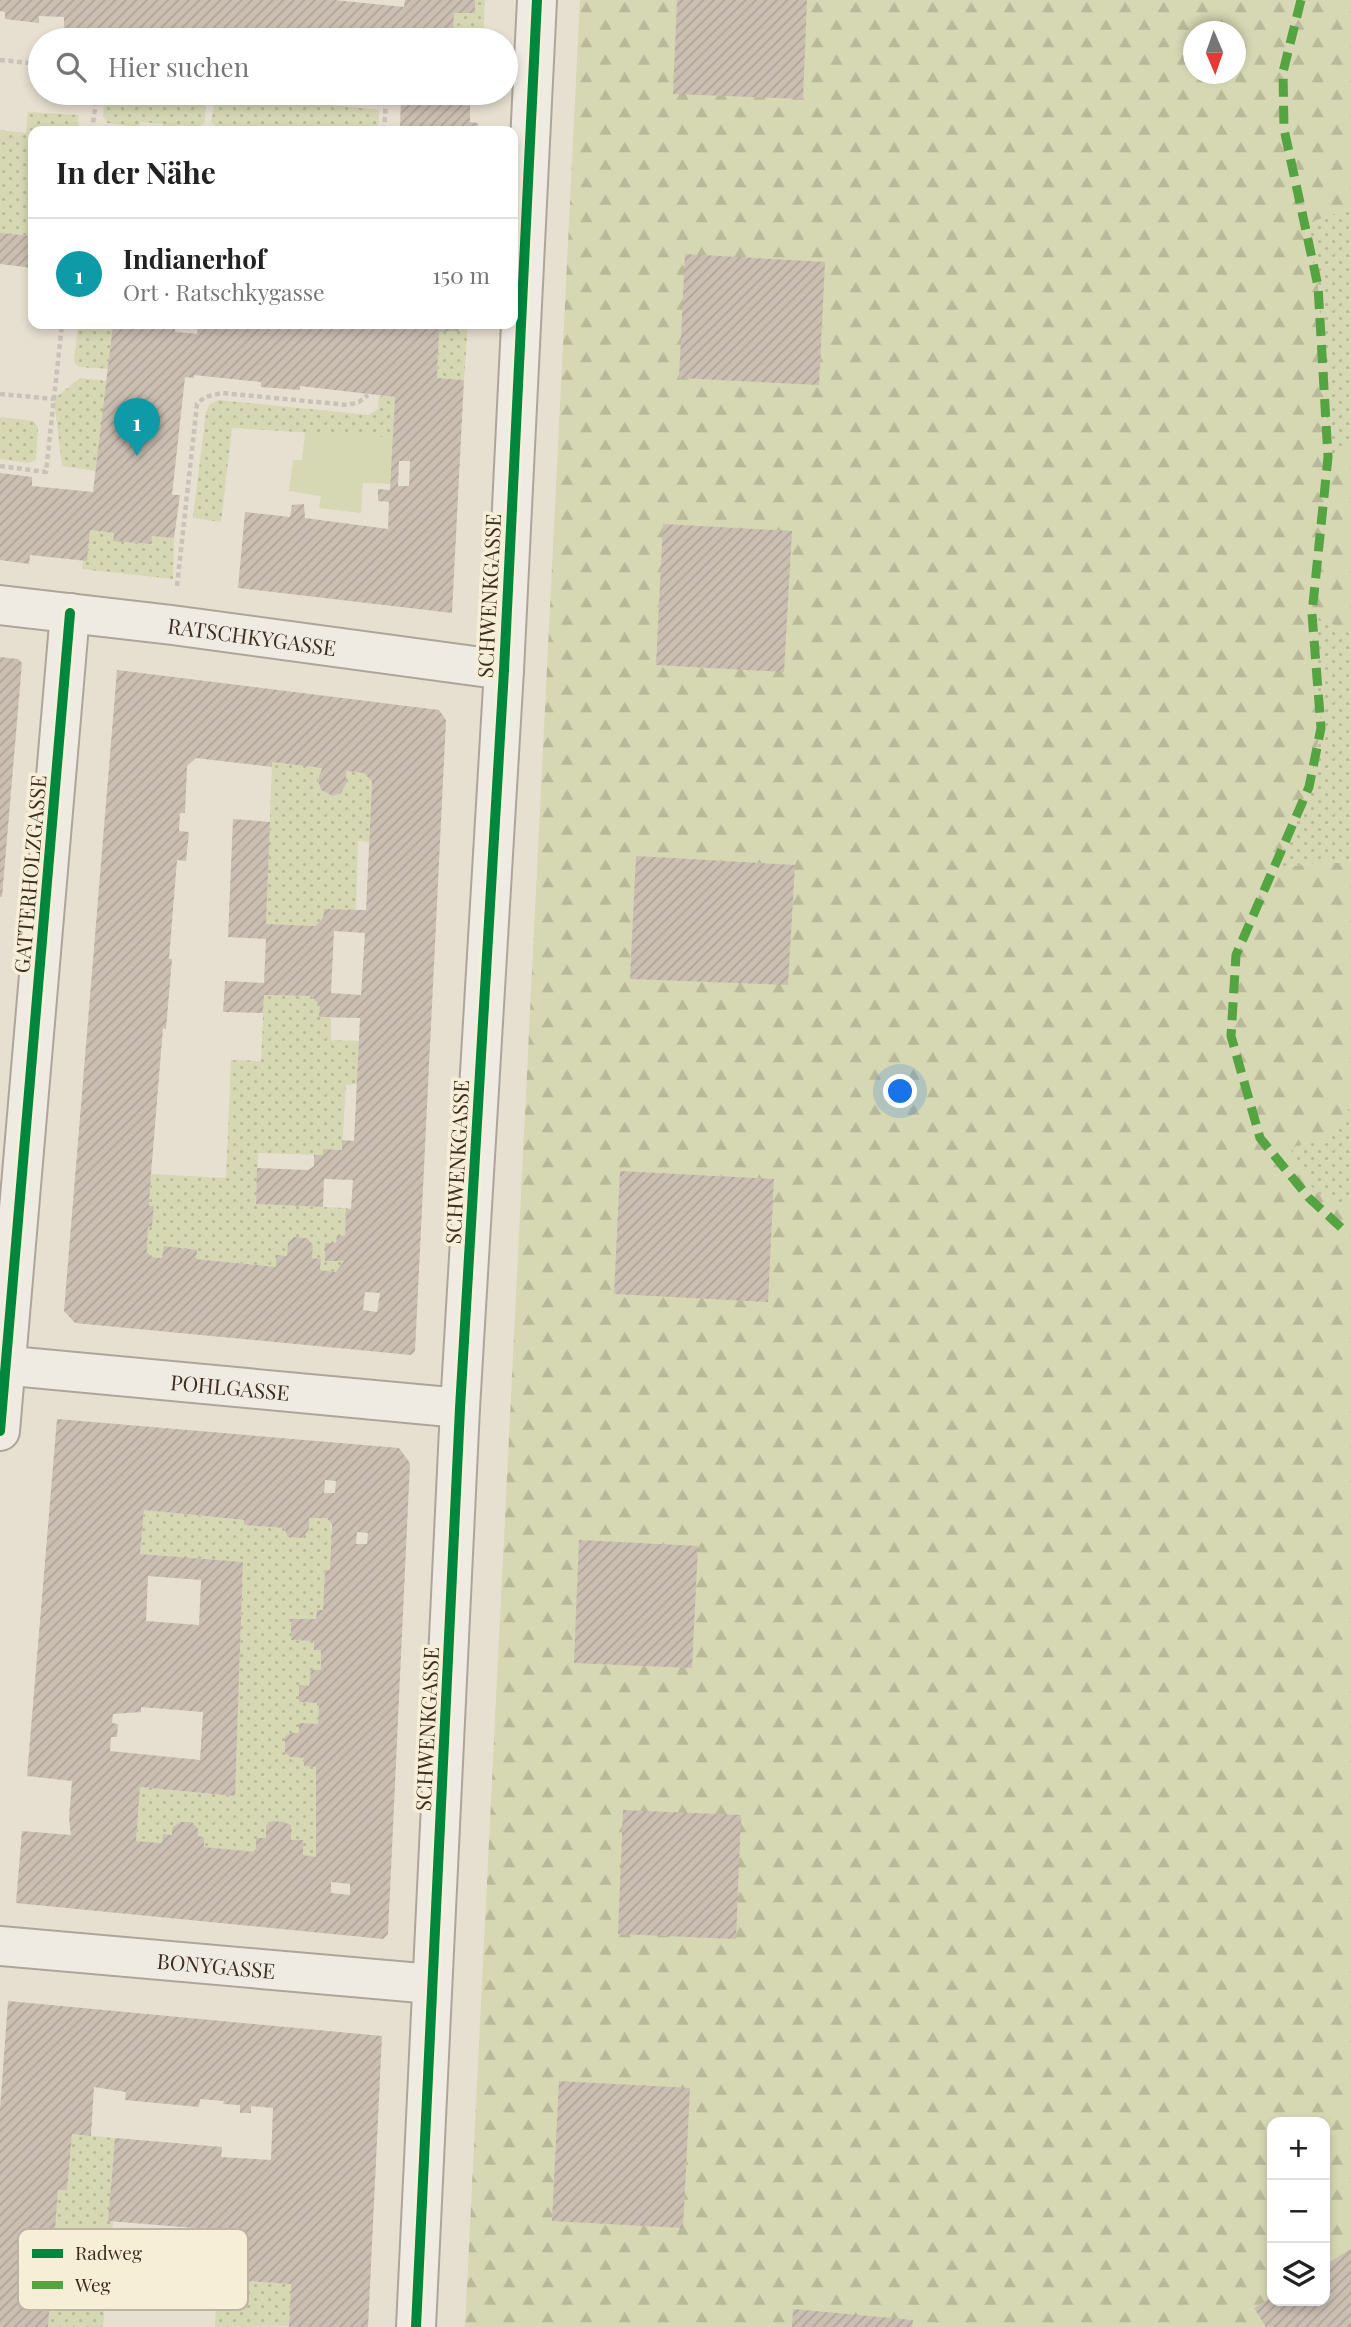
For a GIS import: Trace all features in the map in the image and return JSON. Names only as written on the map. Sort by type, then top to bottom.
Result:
[{"type":"street","name":"SCHWENKGASSE","points":[[416,2327],[460,1408],[504,670],[537,0]]},
{"type":"street","name":"RATSCHKYGASSE","points":[[0,605],[172,625],[504,670]]},
{"type":"street","name":"GATTERHOLZGASSE","points":[[0,1431],[3,1366],[71,613]]},
{"type":"street","name":"POHLGASSE","points":[[3,1366],[460,1408]]},
{"type":"street","name":"BONYGASSE","points":[[0,1946],[432,1984]]},
{"type":"path","points":[[0,60],[28,63]]},
{"type":"path","points":[[93,126],[95,105]]},
{"type":"path","points":[[384,126],[386,105]]},
{"type":"path","points":[[0,466],[46,472],[61,329]]},
{"type":"path","points":[[172,625],[197,404],[205,397],[222,393],[348,405],[359,402],[368,395]]},
{"type":"path","points":[[0,394],[54,399]]},
{"type":"green space","points":[[475,0],[485,0],[484,28],[453,28],[454,13],[475,13]]},
{"type":"green space","points":[[580,0],[1351,0],[1351,208],[1305,224],[1318,286],[1328,456],[1351,449],[1351,634],[1312,614],[1321,728],[1309,787],[1274,868],[1351,863],[1351,1104],[1335,1134],[1290,1148],[1306,1179],[1318,1193],[1337,1203],[1351,1206],[1351,2327],[465,2327]]},
{"type":"green space","points":[[104,105],[206,105],[205,122],[200,126],[163,126],[140,122],[139,126],[131,126],[107,123],[103,116]]},
{"type":"green space","points":[[214,105],[332,105],[379,110],[378,126],[216,126],[211,122]]},
{"type":"green space","points":[[28,112],[78,115],[79,126],[28,126],[28,236],[0,233],[0,130],[26,133]]},
{"type":"green space","points":[[1351,208],[1351,449],[1328,457],[1318,286],[1305,224]]},
{"type":"green space","points":[[77,329],[112,329],[108,369],[79,367],[74,362]]},
{"type":"green space","points":[[468,329],[464,380],[437,378],[439,332]]},
{"type":"green space","points":[[80,378],[107,381],[96,471],[62,466],[54,399]]},
{"type":"green space","points":[[379,396],[395,397],[394,438],[232,428],[221,522],[193,518],[206,412],[210,404],[218,400],[369,415],[378,409]]},
{"type":"green space","points":[[0,417],[34,421],[38,428],[36,460],[29,463],[0,459]]},
{"type":"green space","points":[[305,432],[394,438],[391,484],[363,483],[361,513],[319,508],[321,496],[289,491],[293,460],[302,460]]},
{"type":"green space","points":[[90,530],[114,533],[113,540],[151,544],[152,536],[174,538],[173,579],[82,569],[83,560],[87,560]]},
{"type":"green space","points":[[1312,614],[1351,634],[1351,863],[1273,868],[1309,787],[1321,728]]},
{"type":"green space","points":[[272,762],[322,768],[318,780],[321,790],[333,796],[341,793],[346,784],[346,771],[364,773],[372,782],[369,842],[358,841],[356,910],[324,909],[323,918],[315,926],[266,924]]},
{"type":"green space","points":[[264,995],[311,996],[320,1005],[320,1017],[331,1018],[331,1040],[359,1041],[357,1084],[346,1085],[342,1150],[323,1149],[323,1155],[258,1153],[256,1204],[346,1208],[345,1236],[337,1235],[336,1243],[325,1243],[325,1261],[344,1261],[336,1272],[320,1270],[321,1259],[312,1258],[313,1245],[307,1238],[294,1237],[287,1256],[276,1256],[276,1267],[151,1257],[147,1252],[148,1227],[152,1226],[154,1207],[149,1206],[151,1174],[226,1178],[231,1060],[261,1061]]},
{"type":"green space","points":[[1351,1104],[1351,1206],[1336,1203],[1314,1192],[1289,1148],[1335,1134]]},
{"type":"green space","points":[[144,1510],[244,1520],[244,1525],[284,1528],[288,1537],[302,1538],[309,1529],[309,1518],[327,1518],[332,1549],[323,1610],[317,1610],[316,1619],[291,1619],[291,1640],[314,1641],[314,1649],[321,1650],[321,1670],[311,1670],[309,1686],[299,1686],[299,1702],[319,1703],[318,1724],[299,1733],[285,1752],[289,1757],[304,1758],[304,1766],[316,1767],[316,1857],[303,1855],[302,1840],[291,1840],[290,1825],[278,1822],[266,1825],[266,1838],[256,1839],[256,1852],[204,1847],[204,1837],[198,1836],[198,1829],[192,1822],[180,1822],[173,1828],[172,1835],[163,1834],[162,1843],[136,1841],[140,1787],[235,1796],[243,1563],[140,1554]]},
{"type":"green space","points":[[72,2134],[115,2138],[108,2221],[113,2222],[112,2229],[55,2229],[58,2190],[67,2190]]},
{"type":"green space","points":[[248,2281],[291,2284],[289,2326],[215,2327],[216,2310],[248,2310]]},
{"type":"green space","points":[[49,2310],[105,2310],[103,2327],[48,2327]]},
{"type":"building","points":[[0,0],[334,0],[404,7],[405,0],[475,0],[475,13],[454,13],[453,28],[64,28],[64,17],[39,16],[39,23],[5,19],[5,12],[0,11]]},
{"type":"building","points":[[677,0],[807,0],[803,99],[673,94]]},
{"type":"building","points":[[401,105],[470,105],[470,122],[478,123],[478,126],[400,126]]},
{"type":"building","points":[[0,233],[28,236],[28,268],[0,264]]},
{"type":"building","points":[[685,254],[825,262],[819,385],[679,378]]},
{"type":"building","points":[[113,329],[175,329],[175,332],[197,334],[198,329],[458,329],[439,332],[437,378],[464,380],[452,613],[238,588],[245,512],[290,517],[292,505],[304,504],[305,518],[388,529],[389,502],[378,501],[378,489],[390,490],[395,397],[300,386],[300,390],[261,387],[261,382],[194,375],[194,378],[185,377],[172,495],[180,495],[174,538],[152,536],[151,544],[113,541],[114,533],[90,530],[87,561],[30,555],[29,564],[0,560],[0,473],[32,477],[32,486],[93,492]],"holes":[[[399,461],[410,461],[409,486],[398,486]]]},
{"type":"building","points":[[663,524],[792,531],[784,672],[656,665]]},
{"type":"building","points":[[0,657],[18,659],[22,663],[2,897],[0,897]]},
{"type":"building","points":[[117,670],[439,710],[446,720],[415,1351],[411,1355],[75,1323],[64,1311]],"holes":[[[196,758],[272,767],[272,762],[322,768],[318,780],[321,790],[333,796],[341,793],[346,784],[346,771],[364,773],[372,782],[366,910],[324,909],[323,918],[315,926],[266,924],[270,822],[233,819],[228,937],[266,939],[264,983],[225,981],[223,1012],[263,1013],[264,995],[311,996],[320,1005],[319,1017],[360,1018],[354,1141],[342,1140],[342,1150],[323,1149],[323,1155],[314,1155],[314,1166],[308,1170],[257,1168],[256,1204],[323,1207],[324,1179],[353,1180],[351,1209],[346,1208],[345,1236],[337,1235],[336,1243],[325,1243],[325,1261],[344,1261],[336,1272],[320,1270],[321,1259],[312,1258],[313,1245],[307,1238],[294,1237],[288,1243],[287,1256],[276,1255],[276,1267],[196,1259],[197,1250],[164,1246],[162,1258],[151,1257],[147,1252],[148,1227],[152,1226],[154,1206],[149,1206],[151,1174],[163,1028],[166,1029],[172,959],[169,959],[177,860],[186,861],[189,832],[179,831],[180,813],[185,813],[187,766]],[[334,931],[365,933],[361,995],[331,993]],[[365,1292],[380,1293],[377,1312],[363,1310]]]},
{"type":"building","points":[[636,856],[795,865],[788,985],[630,979]]},
{"type":"building","points":[[620,1171],[774,1179],[768,1302],[614,1294]]},
{"type":"building","points":[[57,1419],[399,1448],[410,1463],[388,1934],[383,1939],[16,1903],[22,1831],[71,1835],[69,1818],[72,1781],[27,1776]],"holes":[[[325,1480],[336,1481],[335,1493],[324,1493]],[[144,1510],[244,1520],[244,1525],[284,1528],[288,1537],[303,1538],[309,1529],[309,1518],[327,1518],[332,1525],[330,1570],[325,1570],[323,1610],[317,1610],[316,1619],[291,1619],[291,1640],[314,1641],[314,1650],[321,1650],[321,1670],[311,1670],[309,1686],[299,1685],[299,1702],[319,1703],[318,1724],[299,1723],[299,1733],[290,1733],[285,1737],[285,1753],[290,1757],[304,1758],[304,1766],[316,1767],[316,1857],[303,1855],[303,1840],[291,1840],[291,1825],[273,1821],[266,1825],[266,1838],[256,1838],[256,1852],[204,1847],[204,1837],[198,1836],[198,1829],[192,1822],[180,1822],[172,1828],[172,1835],[163,1834],[162,1843],[136,1841],[140,1787],[235,1796],[243,1562],[140,1554]],[[357,1532],[368,1533],[367,1544],[356,1544]],[[148,1576],[201,1580],[199,1625],[146,1621]],[[141,1707],[203,1712],[200,1760],[110,1751],[111,1737],[117,1737],[118,1724],[112,1723],[113,1714],[141,1712]],[[331,1882],[350,1884],[350,1895],[331,1893]]]},
{"type":"building","points":[[579,1540],[698,1546],[692,1668],[574,1663]]},
{"type":"building","points":[[623,1810],[741,1815],[736,1939],[618,1934]]},
{"type":"building","points":[[8,2001],[382,2036],[368,2327],[289,2327],[291,2284],[248,2281],[248,2229],[207,2229],[108,2221],[115,2138],[222,2147],[221,2157],[271,2160],[273,2108],[251,2106],[251,2113],[240,2113],[240,2105],[223,2104],[224,2101],[200,2099],[199,2107],[125,2100],[126,2092],[94,2087],[91,2136],[72,2134],[67,2190],[58,2190],[55,2229],[18,2229],[18,2310],[49,2310],[48,2327],[0,2327],[0,2110]]},
{"type":"building","points":[[559,2081],[690,2088],[683,2228],[552,2221]]},
{"type":"building","points":[[1351,2249],[1351,2327],[1266,2327],[1254,2308],[1267,2300],[1267,2306],[1330,2306],[1330,2262]]},
{"type":"building","points":[[793,2309],[913,2320],[912,2327],[792,2327]]},
{"type":"marked path","points":[[1301,0],[1283,72],[1284,129],[1318,286],[1328,457],[1312,614],[1321,728],[1309,787],[1236,955],[1231,1036],[1260,1138],[1309,1198],[1346,1232]]},
{"type":"cycle path","points":[[416,2327],[460,1408],[504,670],[537,0]]},
{"type":"cycle path","points":[[0,1431],[70,613]]},
{"type":"place","name":"Indianerhof","points":[[137,456]]}]
